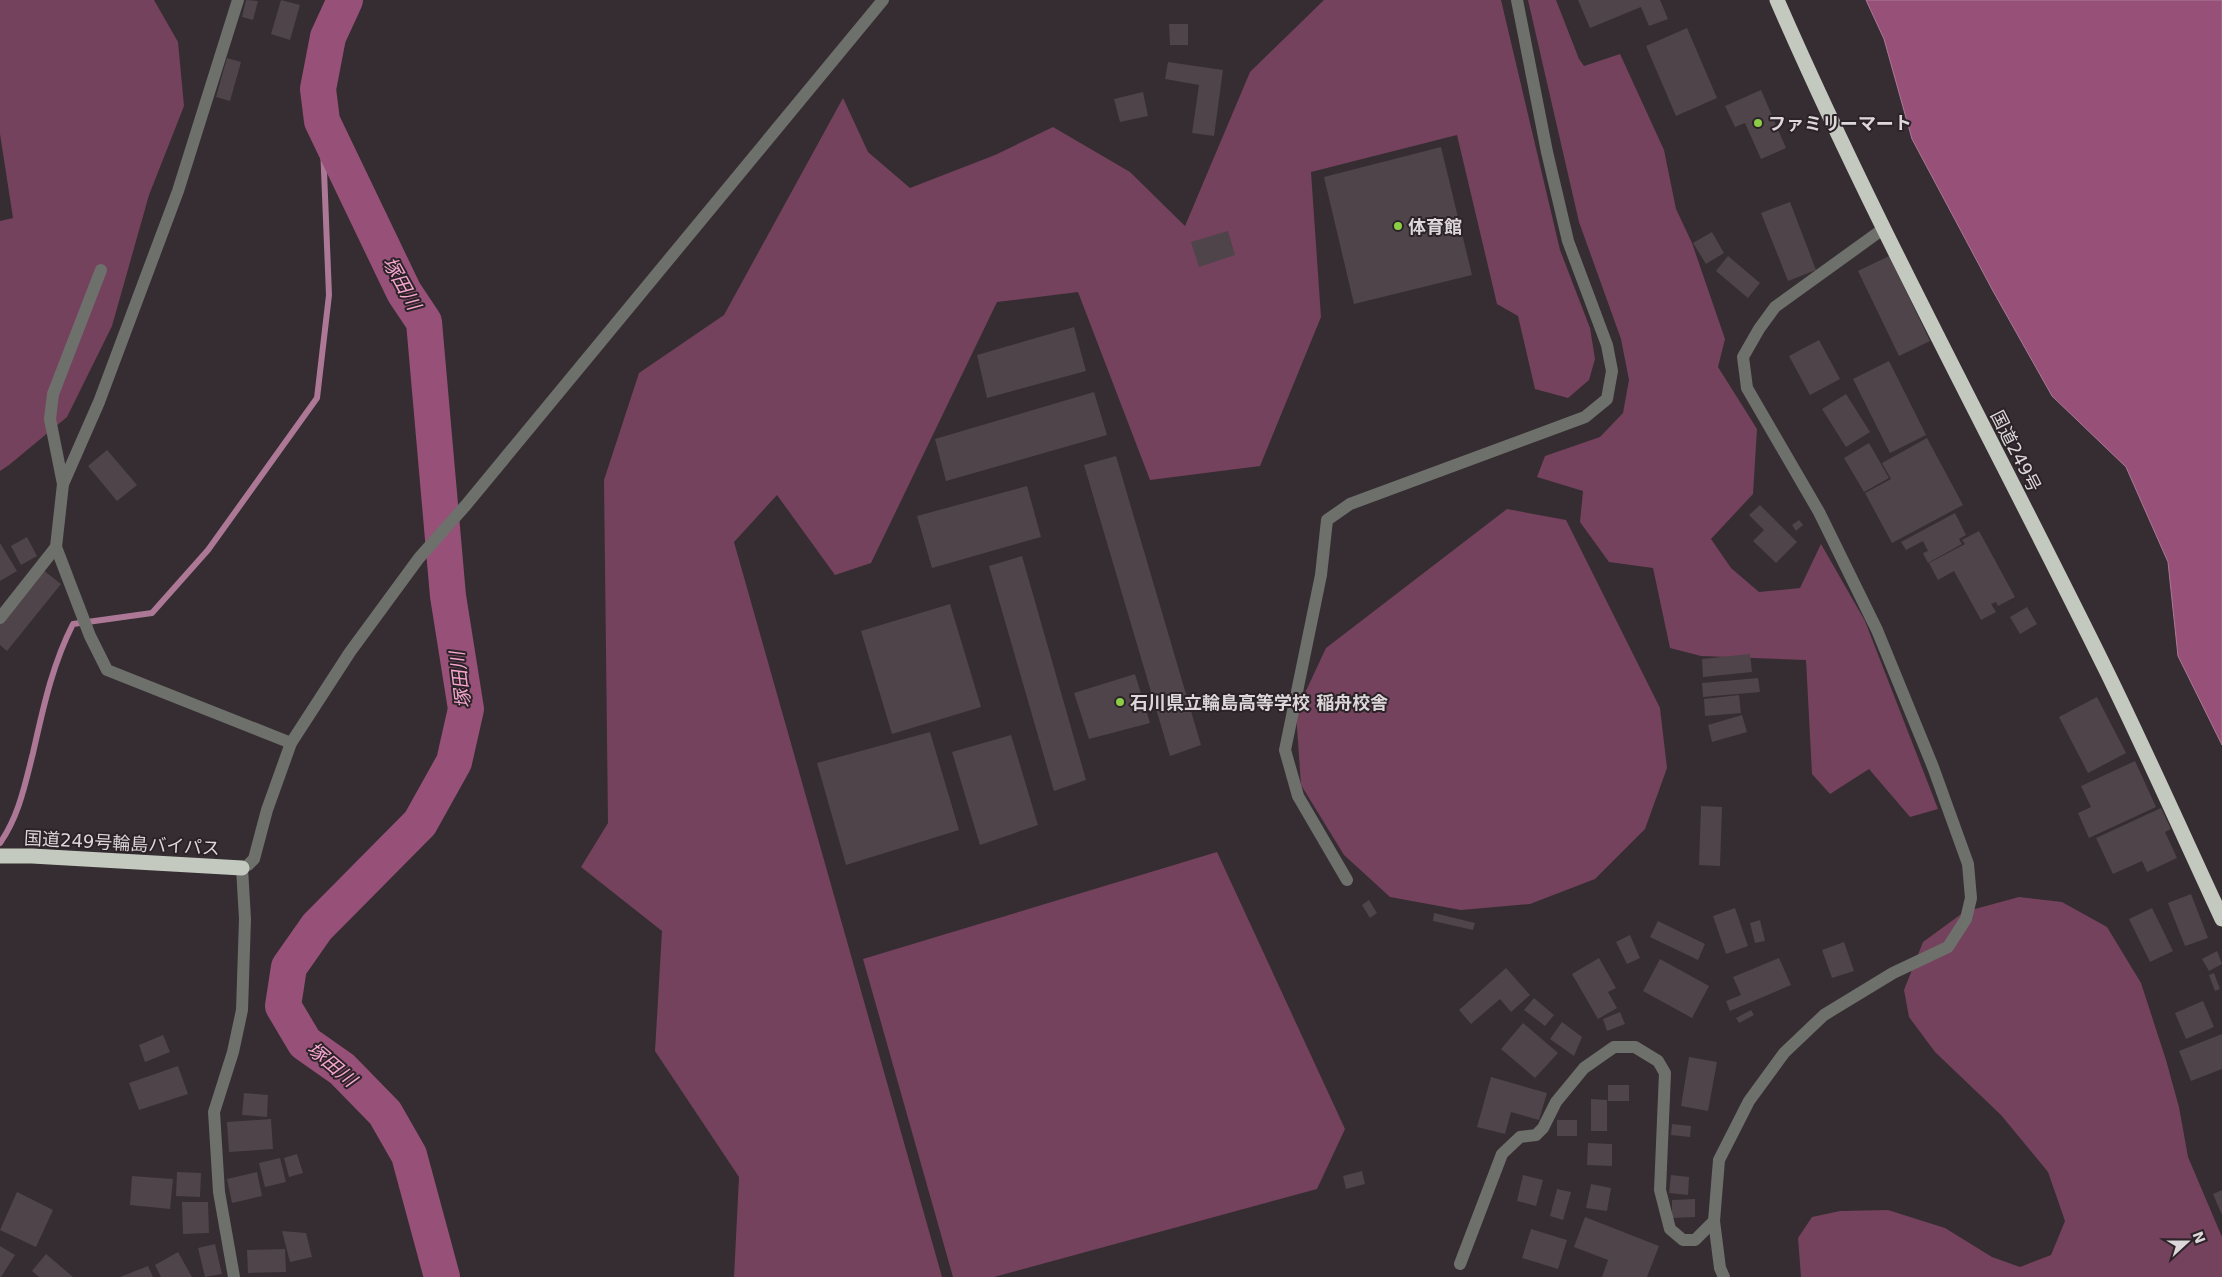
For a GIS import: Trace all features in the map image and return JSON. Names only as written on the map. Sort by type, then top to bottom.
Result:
[{"type":"highway","name":"国道249号","points":[[1777,0],[1817,93],[2108,673],[2222,919]]},
{"type":"highway","name":"国道249号輪島バイパス","points":[[0,856],[32,856],[242,868]]},
{"type":"street","points":[[63,484],[100,402],[178,191],[238,0]]},
{"type":"street","points":[[234,1277],[219,1192],[214,1112],[233,1052],[242,1010],[246,919],[242,868],[248,866],[254,859],[267,810],[291,743],[350,652],[419,558],[466,505],[883,0]]},
{"type":"street","points":[[1347,880],[1298,796],[1285,750],[1321,575],[1327,520],[1350,504],[1585,417],[1607,399],[1612,371],[1607,345],[1568,241],[1547,152],[1517,0]]},
{"type":"street","points":[[1724,1277],[1720,1268],[1714,1222],[1719,1160],[1749,1101],[1784,1053],[1824,1015],[1893,973],[1948,947],[1966,919],[1971,898],[1968,864],[1933,767],[1877,630],[1819,512],[1747,388],[1743,357],[1759,328],[1775,307],[1884,229]]},
{"type":"street","points":[[101,270],[53,394],[50,419],[63,484],[56,546],[90,636],[107,670],[291,743]]},
{"type":"street","points":[[0,618],[56,546]]},
{"type":"street","points":[[1460,1264],[1502,1154],[1520,1137],[1536,1135],[1543,1128],[1556,1102],[1584,1068],[1614,1047],[1635,1047],[1658,1061],[1665,1073],[1660,1190],[1670,1229],[1683,1240],[1695,1240],[1714,1222]]},
{"type":"shaded area","points":[[0,0],[154,0],[178,42],[184,106],[149,195],[112,326],[67,417],[0,471],[0,221],[13,218],[0,134]]},
{"type":"shaded area","points":[[1324,0],[1501,0],[1560,250],[1590,328],[1595,359],[1589,380],[1568,398],[1535,389],[1518,316],[1497,304],[1457,135],[1311,172],[1321,317],[1260,466],[1150,480],[1078,292],[997,302],[871,563],[835,575],[777,495],[734,542],[942,1277],[734,1277],[739,1177],[655,1051],[662,931],[581,867],[608,823],[604,480],[639,373],[724,315],[843,98],[868,152],[910,188],[995,155],[1053,127],[1130,172],[1185,226],[1250,72]]},
{"type":"shaded area","points":[[1528,0],[1556,0],[1579,59],[1584,66],[1620,54],[1664,150],[1676,209],[1692,243],[1725,339],[1718,367],[1757,429],[1753,494],[1711,539],[1731,568],[1759,592],[1800,588],[1821,544],[1865,621],[1938,809],[1910,817],[1869,769],[1830,794],[1812,774],[1806,660],[1701,656],[1670,648],[1653,568],[1609,562],[1580,522],[1583,491],[1537,477],[1545,456],[1600,437],[1623,413],[1629,380],[1621,339],[1579,222]]},
{"type":"shaded area","points":[[1866,0],[2222,0],[2222,745],[2178,656],[2168,562],[2126,467],[2052,396],[1993,291],[1912,139],[1884,39]]},
{"type":"shaded area","points":[[1507,509],[1566,520],[1660,708],[1667,768],[1645,829],[1595,879],[1530,904],[1461,910],[1390,897],[1344,855],[1301,785],[1296,712],[1326,648]]},
{"type":"shaded area","points":[[1217,852],[1345,1129],[1317,1189],[994,1277],[953,1277],[863,959]]},
{"type":"shaded area","points":[[2019,897],[2062,902],[2107,927],[2141,983],[2179,1107],[2188,1157],[2222,1237],[2222,1277],[1801,1277],[1798,1238],[1812,1217],[1840,1211],[1888,1210],[1945,1228],[1992,1257],[2020,1267],[2051,1255],[2065,1221],[2048,1172],[2001,1115],[1935,1052],[1909,1017],[1904,990],[1923,942],[1964,912]]},
{"type":"building","points":[[246,0],[258,1],[253,20],[242,17]]},
{"type":"building","points":[[281,0],[300,5],[290,40],[271,34]]},
{"type":"building","points":[[1578,0],[1660,0],[1668,19],[1649,26],[1641,7],[1590,28]]},
{"type":"building","points":[[1169,24],[1188,24],[1188,45],[1170,45]]},
{"type":"building","points":[[1687,28],[1717,98],[1676,116],[1646,46]]},
{"type":"building","points":[[227,58],[241,62],[230,101],[216,97]]},
{"type":"building","points":[[1168,62],[1223,70],[1214,136],[1192,133],[1199,85],[1165,79]]},
{"type":"building","points":[[1761,90],[1786,148],[1761,159],[1745,123],[1735,127],[1725,106]]},
{"type":"building","points":[[1143,92],[1148,116],[1120,122],[1114,99]]},
{"type":"building","name":"体育館","points":[[1441,147],[1472,275],[1354,304],[1324,177]]},
{"type":"building","points":[[1790,202],[1816,270],[1788,281],[1761,213]]},
{"type":"building","points":[[1228,231],[1235,255],[1199,267],[1191,242]]},
{"type":"building","points":[[1712,232],[1724,253],[1706,264],[1693,243]]},
{"type":"building","points":[[1728,256],[1760,283],[1748,298],[1716,271]]},
{"type":"building","points":[[1889,256],[1930,341],[1899,356],[1858,271]]},
{"type":"building","points":[[1074,327],[1086,371],[987,398],[977,355]]},
{"type":"building","points":[[1819,340],[1840,379],[1810,395],[1789,356]]},
{"type":"building","points":[[1889,361],[1926,435],[1890,453],[1853,379]]},
{"type":"building","points":[[1094,392],[1107,435],[946,481],[935,439]]},
{"type":"building","points":[[1846,394],[1870,432],[1846,447],[1822,409]]},
{"type":"building","points":[[1927,438],[1963,505],[1892,543],[1865,493],[1891,479],[1882,463]]},
{"type":"building","points":[[1869,443],[1889,478],[1864,492],[1844,458]]},
{"type":"building","points":[[107,450],[137,485],[117,501],[88,466]]},
{"type":"building","points":[[1116,456],[1201,745],[1170,756],[1084,465]]},
{"type":"building","points":[[1027,486],[1041,537],[932,568],[917,516]]},
{"type":"building","points":[[1760,505],[1797,542],[1776,563],[1753,541],[1764,530],[1749,515]]},
{"type":"building","points":[[1955,513],[1966,535],[1959,539],[1962,544],[1928,563],[1923,553],[1928,551],[1923,541],[1906,550],[1901,542]]},
{"type":"building","points":[[1799,520],[1803,525],[1796,531],[1792,525]]},
{"type":"building","points":[[1979,531],[2015,597],[1998,606],[1996,602],[1991,604],[1996,612],[1981,620],[1954,571],[1938,580],[1929,563],[1965,544],[1962,540]]},
{"type":"building","points":[[27,537],[37,556],[21,565],[11,546]]},
{"type":"building","points":[[0,543],[17,571],[0,581]]},
{"type":"building","points":[[1022,556],[1086,780],[1054,791],[989,566]]},
{"type":"building","points":[[43,570],[61,584],[7,651],[0,645],[0,623]]},
{"type":"building","points":[[950,604],[981,707],[892,734],[861,631]]},
{"type":"building","points":[[2027,607],[2037,624],[2020,634],[2010,617]]},
{"type":"building","points":[[1750,654],[1752,672],[1703,677],[1702,659]]},
{"type":"building","points":[[1135,674],[1150,723],[1089,739],[1074,693]]},
{"type":"building","points":[[1758,678],[1760,692],[1703,697],[1702,683]]},
{"type":"building","points":[[1739,695],[1741,713],[1705,716],[1704,699]]},
{"type":"building","points":[[2097,697],[2126,753],[2088,773],[2059,717]]},
{"type":"building","points":[[1742,715],[1747,732],[1712,742],[1708,725]]},
{"type":"building","points":[[930,732],[959,830],[846,865],[817,763]]},
{"type":"building","points":[[1011,735],[1038,825],[980,845],[952,752]]},
{"type":"building","points":[[2135,761],[2156,807],[2089,838],[2078,813],[2091,807],[2081,786]]},
{"type":"building","points":[[1701,806],[1722,807],[1720,866],[1699,865]]},
{"type":"building","points":[[2161,808],[2171,829],[2165,832],[2177,858],[2147,872],[2142,861],[2113,874],[2096,838]]},
{"type":"building","points":[[2191,894],[2208,938],[2185,946],[2168,903]]},
{"type":"building","points":[[1369,900],[1377,913],[1370,918],[1362,905]]},
{"type":"building","points":[[1735,908],[1748,946],[1726,954],[1713,916]]},
{"type":"building","points":[[2152,908],[2173,951],[2150,962],[2129,919]]},
{"type":"building","points":[[1434,913],[1475,923],[1473,930],[1433,921]]},
{"type":"building","points":[[1760,920],[1765,941],[1755,943],[1750,923]]},
{"type":"building","points":[[1658,921],[1705,944],[1698,960],[1650,937]]},
{"type":"building","points":[[1630,935],[1640,958],[1627,964],[1616,942]]},
{"type":"building","points":[[1844,942],[1854,971],[1832,978],[1822,950]]},
{"type":"building","points":[[2217,951],[2222,964],[2209,971],[2202,959]]},
{"type":"building","points":[[1599,958],[1616,988],[1608,992],[1617,1008],[1598,1019],[1572,974]]},
{"type":"building","points":[[1779,958],[1791,985],[1730,1011],[1726,1001],[1741,995],[1733,977]]},
{"type":"building","points":[[1660,959],[1709,986],[1692,1018],[1643,991]]},
{"type":"building","points":[[1506,968],[1530,995],[1511,1012],[1500,999],[1471,1024],[1459,1010]]},
{"type":"building","points":[[2214,973],[2220,989],[2215,991],[2209,975]]},
{"type":"building","points":[[1534,998],[1554,1015],[1545,1026],[1524,1010]]},
{"type":"building","points":[[2203,1001],[2214,1027],[2186,1039],[2175,1013]]},
{"type":"building","points":[[1751,1010],[1754,1015],[1739,1023],[1736,1018]]},
{"type":"building","points":[[1620,1012],[1625,1024],[1607,1031],[1603,1019]]},
{"type":"building","points":[[1562,1022],[1582,1037],[1574,1056],[1550,1039]]},
{"type":"building","points":[[1523,1023],[1558,1053],[1535,1078],[1501,1049]]},
{"type":"building","points":[[2222,1034],[2222,1069],[2191,1081],[2179,1051]]},
{"type":"building","points":[[163,1035],[170,1052],[145,1062],[139,1045]]},
{"type":"building","points":[[1689,1057],[1717,1062],[1708,1111],[1681,1106]]},
{"type":"building","points":[[178,1066],[188,1094],[139,1110],[129,1083]]},
{"type":"building","points":[[1491,1077],[1547,1093],[1539,1120],[1511,1112],[1505,1134],[1477,1127]]},
{"type":"building","points":[[1608,1085],[1629,1085],[1629,1101],[1608,1101]]},
{"type":"building","points":[[244,1093],[268,1095],[267,1117],[242,1115]]},
{"type":"building","points":[[1591,1099],[1607,1100],[1607,1131],[1591,1131]]},
{"type":"building","points":[[271,1119],[273,1149],[229,1152],[227,1122]]},
{"type":"building","points":[[1557,1120],[1577,1120],[1577,1136],[1557,1136]]},
{"type":"building","points":[[1672,1124],[1691,1126],[1690,1137],[1671,1135]]},
{"type":"building","points":[[1588,1143],[1612,1144],[1612,1166],[1587,1165]]},
{"type":"building","points":[[297,1154],[303,1173],[289,1177],[284,1158]]},
{"type":"building","points":[[280,1158],[286,1182],[265,1187],[259,1163]]},
{"type":"building","points":[[1362,1171],[1365,1184],[1346,1189],[1343,1176]]},
{"type":"building","points":[[177,1172],[201,1173],[200,1197],[176,1196]]},
{"type":"building","points":[[257,1172],[262,1196],[232,1203],[227,1179]]},
{"type":"building","points":[[1523,1175],[1543,1180],[1536,1206],[1517,1201]]},
{"type":"building","points":[[1671,1175],[1689,1177],[1688,1195],[1669,1193]]},
{"type":"building","points":[[132,1176],[173,1179],[170,1209],[130,1205]]},
{"type":"building","points":[[1591,1184],[1611,1188],[1607,1211],[1586,1208]]},
{"type":"building","points":[[1557,1189],[1571,1192],[1563,1220],[1550,1216]]},
{"type":"building","points":[[2222,1190],[2222,1215],[2213,1194]]},
{"type":"building","points":[[17,1192],[53,1210],[36,1247],[0,1230]]},
{"type":"building","points":[[1695,1199],[1695,1217],[1672,1218],[1672,1200]]},
{"type":"building","points":[[182,1202],[208,1202],[209,1233],[183,1234]]},
{"type":"building","points":[[1585,1217],[1659,1246],[1647,1277],[1602,1277],[1608,1260],[1574,1247]]},
{"type":"building","points":[[1531,1229],[1567,1240],[1558,1269],[1522,1258]]},
{"type":"building","points":[[282,1231],[306,1233],[312,1257],[290,1262]]},
{"type":"building","points":[[215,1244],[222,1274],[205,1277],[198,1248]]},
{"type":"building","points":[[0,1246],[15,1255],[1,1277],[0,1277]]},
{"type":"building","points":[[285,1249],[286,1272],[248,1273],[247,1250]]},
{"type":"building","points":[[178,1252],[192,1277],[161,1277],[155,1265]]},
{"type":"building","points":[[46,1254],[73,1277],[39,1277],[32,1271]]},
{"type":"building","points":[[148,1266],[153,1277],[120,1277]]},
{"type":"waterway","name":"塚田川","points":[[345,0],[328,37],[318,89],[322,121],[404,292],[424,322],[448,596],[466,709],[454,762],[420,823],[317,927],[289,967],[283,1006],[305,1043],[342,1069],[385,1113],[409,1155],[442,1277]]},
{"type":"waterway","points":[[0,843],[7,833],[21,799],[49,687],[59,655],[73,624],[152,613],[208,550],[317,398],[329,295],[322,121]]},
{"type":"place","name":"ファミリーマート","points":[[1758,123]]},
{"type":"place","name":"体育館","points":[[1398,226]]},
{"type":"place","name":"石川県立輪島高等学校 稲舟校舎","points":[[1120,702]]}]
